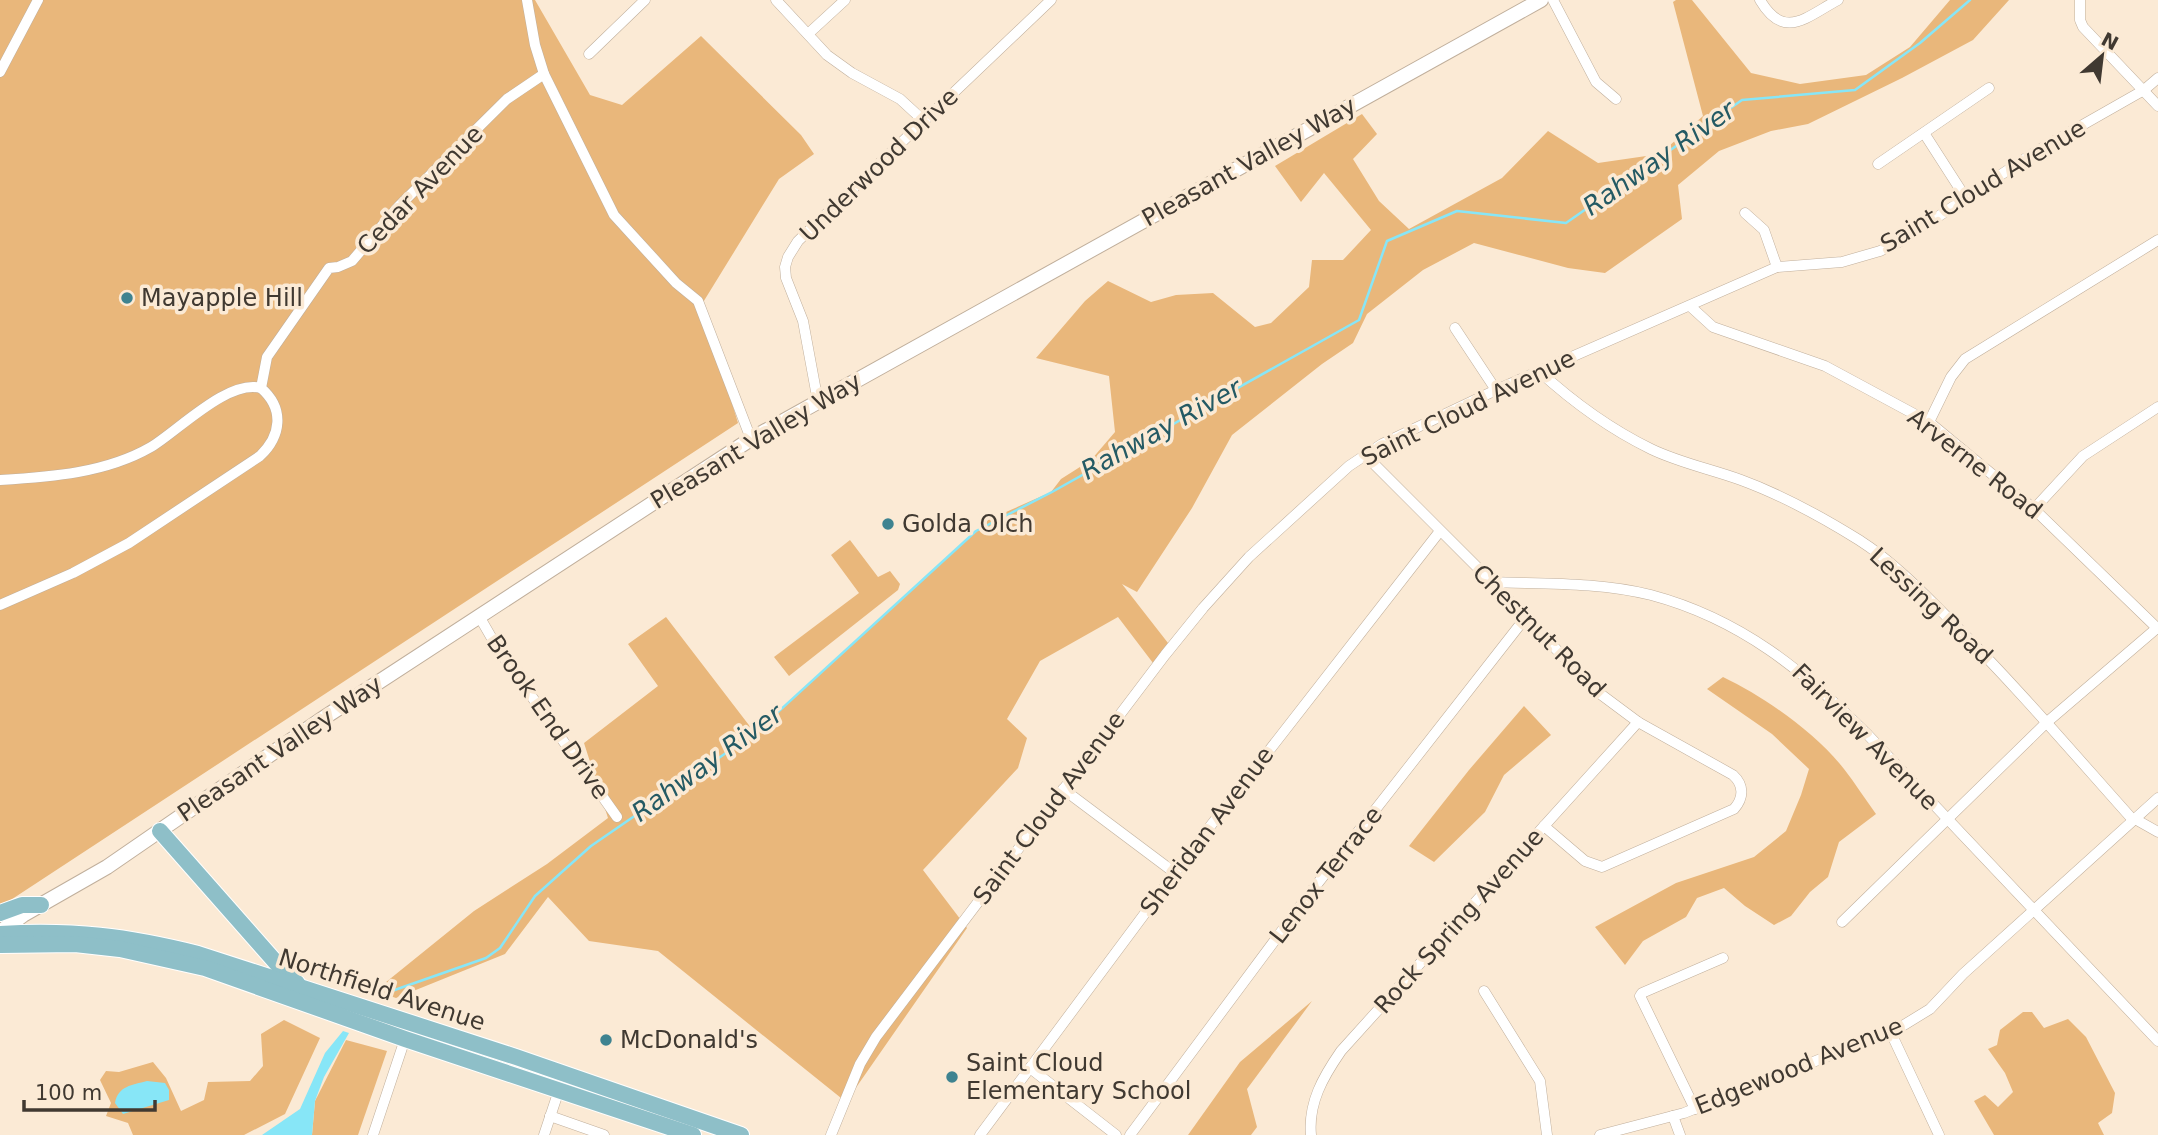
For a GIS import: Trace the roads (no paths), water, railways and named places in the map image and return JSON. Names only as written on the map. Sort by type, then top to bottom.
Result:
[{"type":"main road","name":"Pleasant Valley Way","points":[[0,933],[41,905],[107,867],[319,721],[751,439],[1541,0]]},
{"type":"main road","points":[[160,831],[279,966],[301,987]]},
{"type":"main road","points":[[0,913],[22,905],[41,905]]},
{"type":"main road","name":"Northfield Avenue","points":[[0,933],[50,931],[124,938],[198,954],[273,985],[408,1031],[565,1074],[686,1129]]},
{"type":"main road","name":"Northfield Avenue","points":[[0,945],[75,944],[140,952],[273,985],[301,987],[558,1091],[686,1129],[741,1135]]},
{"type":"street","points":[[0,72],[38,0]]},
{"type":"street","points":[[527,0],[535,45],[544,74],[614,215],[676,283],[698,301],[751,439]]},
{"type":"street","points":[[589,54],[646,0]]},
{"type":"street","points":[[776,0],[840,65],[900,99],[923,121]]},
{"type":"street","points":[[808,34],[845,0]]},
{"type":"street","name":"Underwood Drive","points":[[818,402],[803,321],[786,278],[788,257],[798,241],[1051,0]]},
{"type":"street","points":[[1553,0],[1596,82],[1616,99]]},
{"type":"street","points":[[1760,0],[1773,19],[1786,23],[1801,20],[1838,0]]},
{"type":"street","points":[[2080,0],[2082,27],[2158,106]]},
{"type":"street","name":"Cedar Avenue","points":[[262,384],[267,356],[330,268],[352,261],[399,206],[507,99],[544,74]]},
{"type":"street","name":"Saint Cloud Avenue","points":[[831,1135],[860,1064],[876,1037],[1165,654],[1249,557],[1349,466],[1382,444],[1496,390],[1777,267],[1842,262],[1881,251],[1967,200],[2035,152],[2144,90],[2158,78]]},
{"type":"street","points":[[1878,163],[1989,88]]},
{"type":"street","points":[[1924,133],[1967,200]]},
{"type":"street","points":[[1745,213],[1764,230],[1777,267]]},
{"type":"street","points":[[1928,422],[1951,377],[1965,359],[2158,240]]},
{"type":"street","name":"Arverne Road","points":[[1690,306],[1713,327],[1825,366],[1928,422],[2034,509],[2157,629]]},
{"type":"street","points":[[1455,328],[1496,390]]},
{"type":"street","name":"Lessing Road","points":[[1539,371],[1592,417],[1650,449],[1767,490],[1862,542],[1916,586],[1995,665],[2134,820],[2158,832]]},
{"type":"street","points":[[0,480],[86,471],[116,463],[149,448],[222,394],[262,384],[273,403],[278,428],[269,448],[260,456],[130,543],[73,573],[0,605]]},
{"type":"street","points":[[2034,509],[2083,456],[2158,407]]},
{"type":"street","name":"Chestnut Road","points":[[1365,455],[1595,690],[1638,722],[1733,775],[1738,779],[1742,792],[1738,804],[1728,812],[1602,867],[1586,861],[1544,826]]},
{"type":"street","name":"Sheridan Avenue","points":[[980,1135],[1175,873],[1440,531]]},
{"type":"street","name":"Fairview Avenue","points":[[1492,582],[1583,585],[1650,595],[1712,616],[1786,660],[1822,690],[1948,819],[2158,1041]]},
{"type":"street","name":"Brook End Drive","points":[[480,616],[498,649],[617,817]]},
{"type":"street","name":"Lenox Terrace","points":[[1130,1135],[1307,897],[1526,617]]},
{"type":"street","points":[[1842,922],[2046,723],[2157,629]]},
{"type":"street","name":"Rock Spring Avenue","points":[[1311,1135],[1311,1111],[1316,1094],[1327,1070],[1341,1052],[1638,722]]},
{"type":"street","points":[[1063,789],[1175,873]]},
{"type":"street","name":"Edgewood Avenue","points":[[1600,1135],[1695,1109],[1891,1033],[1930,1009],[1963,974],[2158,798]]},
{"type":"street","points":[[1695,1109],[1640,996],[1723,958]]},
{"type":"street","points":[[1484,991],[1541,1081],[1547,1135]]},
{"type":"street","points":[[373,1135],[408,1031]]},
{"type":"street","points":[[1891,1033],[1939,1135]]},
{"type":"street","points":[[1030,1068],[1116,1135]]},
{"type":"street","points":[[544,1135],[565,1074]]},
{"type":"street","points":[[550,1116],[604,1135]]},
{"type":"street","points":[[1673,1116],[1680,1135]]},
{"type":"water","points":[[343,1031],[349,1033],[324,1077],[315,1101],[312,1135],[262,1135],[300,1109],[325,1053]]},
{"type":"water","points":[[147,1081],[165,1083],[169,1090],[169,1100],[123,1114],[115,1103],[119,1093],[126,1087]]},
{"type":"waterway","name":"Rahway River","points":[[386,993],[486,958],[500,948],[535,896],[591,846],[755,733],[976,531],[1052,492],[1359,320],[1387,241],[1457,211],[1566,223],[1742,100],[1855,90],[1920,43],[1970,0]]},
{"type":"place","name":"Mayapple Hill","points":[[127,298]]},
{"type":"place","name":"Golda Olch","points":[[888,524]]},
{"type":"place","name":"McDonald's","points":[[606,1040]]},
{"type":"place","name":"Saint Cloud Elementary School","points":[[952,1077]]}]
